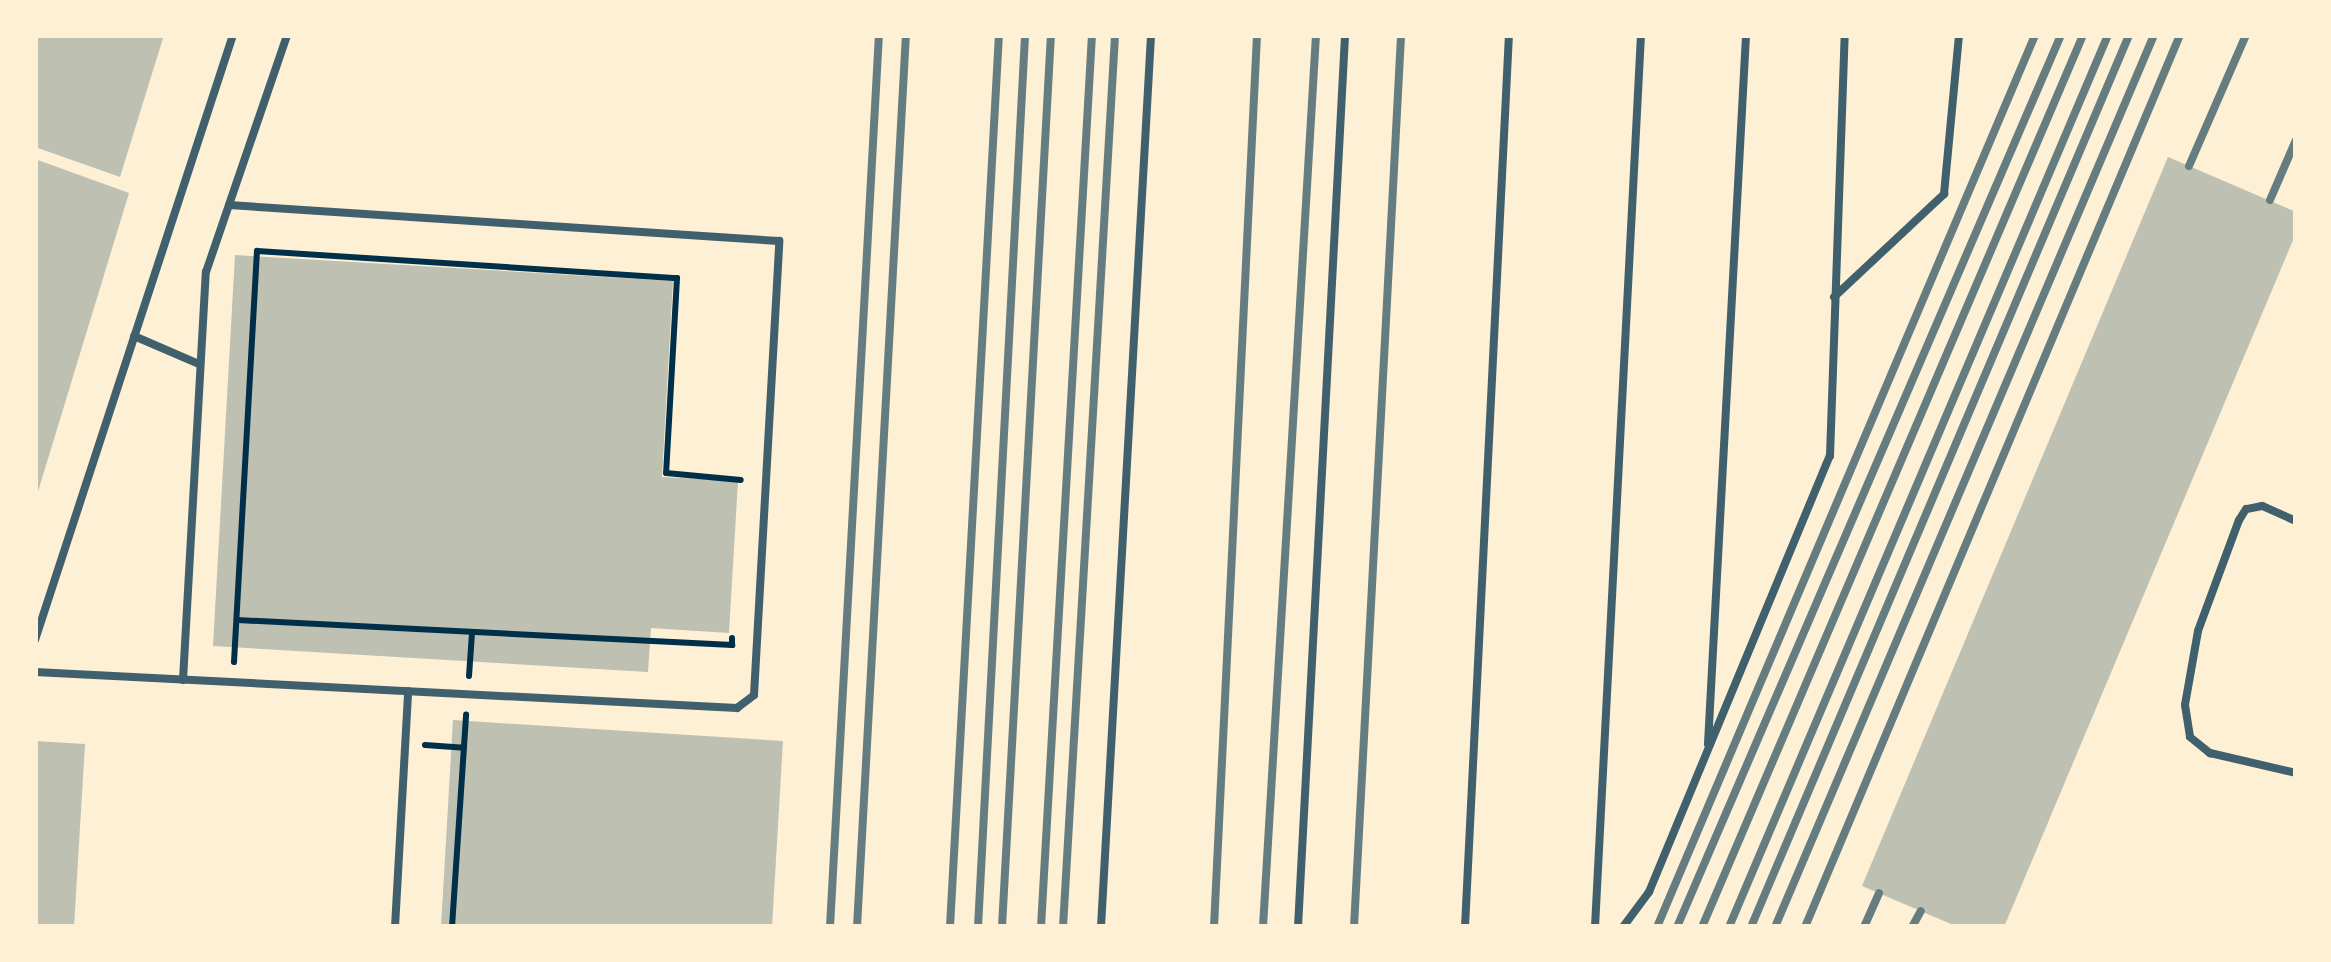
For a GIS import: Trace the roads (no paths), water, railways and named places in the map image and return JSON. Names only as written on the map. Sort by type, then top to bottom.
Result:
[{"type":"lane","points":[[35,640],[233,35]]},
{"type":"lane","points":[[183,680],[206,272],[287,35]]},
{"type":"lane","points":[[1102,927],[1152,35]]},
{"type":"lane","points":[[1298,927],[1346,35]]},
{"type":"lane","points":[[1465,927],[1509,35]]},
{"type":"lane","points":[[1595,927],[1641,35]]},
{"type":"lane","points":[[1708,750],[1746,35]]},
{"type":"lane","points":[[1623,927],[1649,892],[1830,456],[1846,35]]},
{"type":"lane","points":[[1834,297],[1944,194],[1959,35]]},
{"type":"lane","points":[[35,672],[748,704],[757,680],[780,241],[229,205]]},
{"type":"lane","points":[[134,336],[200,364]]},
{"type":"lane","points":[[2296,521],[2262,506],[2246,509],[2238,520],[2198,631],[2185,706],[2190,737],[2210,754],[2296,772]]},
{"type":"lane","points":[[395,927],[408,691]]},
{"type":"railway","points":[[830,927],[879,35]]},
{"type":"railway","points":[[857,927],[906,35]]},
{"type":"railway","points":[[950,927],[999,35]]},
{"type":"railway","points":[[978,927],[1025,35]]},
{"type":"railway","points":[[1002,927],[1051,35]]},
{"type":"railway","points":[[1041,927],[1092,35]]},
{"type":"railway","points":[[1063,927],[1115,35]]},
{"type":"railway","points":[[1214,927],[1257,35]]},
{"type":"railway","points":[[1263,927],[1316,35]]},
{"type":"railway","points":[[1354,927],[1401,35]]},
{"type":"railway","points":[[1657,927],[2035,35]]},
{"type":"railway","points":[[1677,927],[2061,35]]},
{"type":"railway","points":[[1702,927],[2083,35]]},
{"type":"railway","points":[[1729,927],[2108,35]]},
{"type":"railway","points":[[1751,927],[2129,35]]},
{"type":"railway","points":[[1775,927],[2154,35]]},
{"type":"railway","points":[[1805,927],[2180,35]]},
{"type":"railway","points":[[2189,166],[2246,35]]},
{"type":"railway","points":[[2270,200],[2296,140]]},
{"type":"railway","points":[[1864,927],[1879,893]]},
{"type":"railway","points":[[1912,927],[1921,911]]}]
